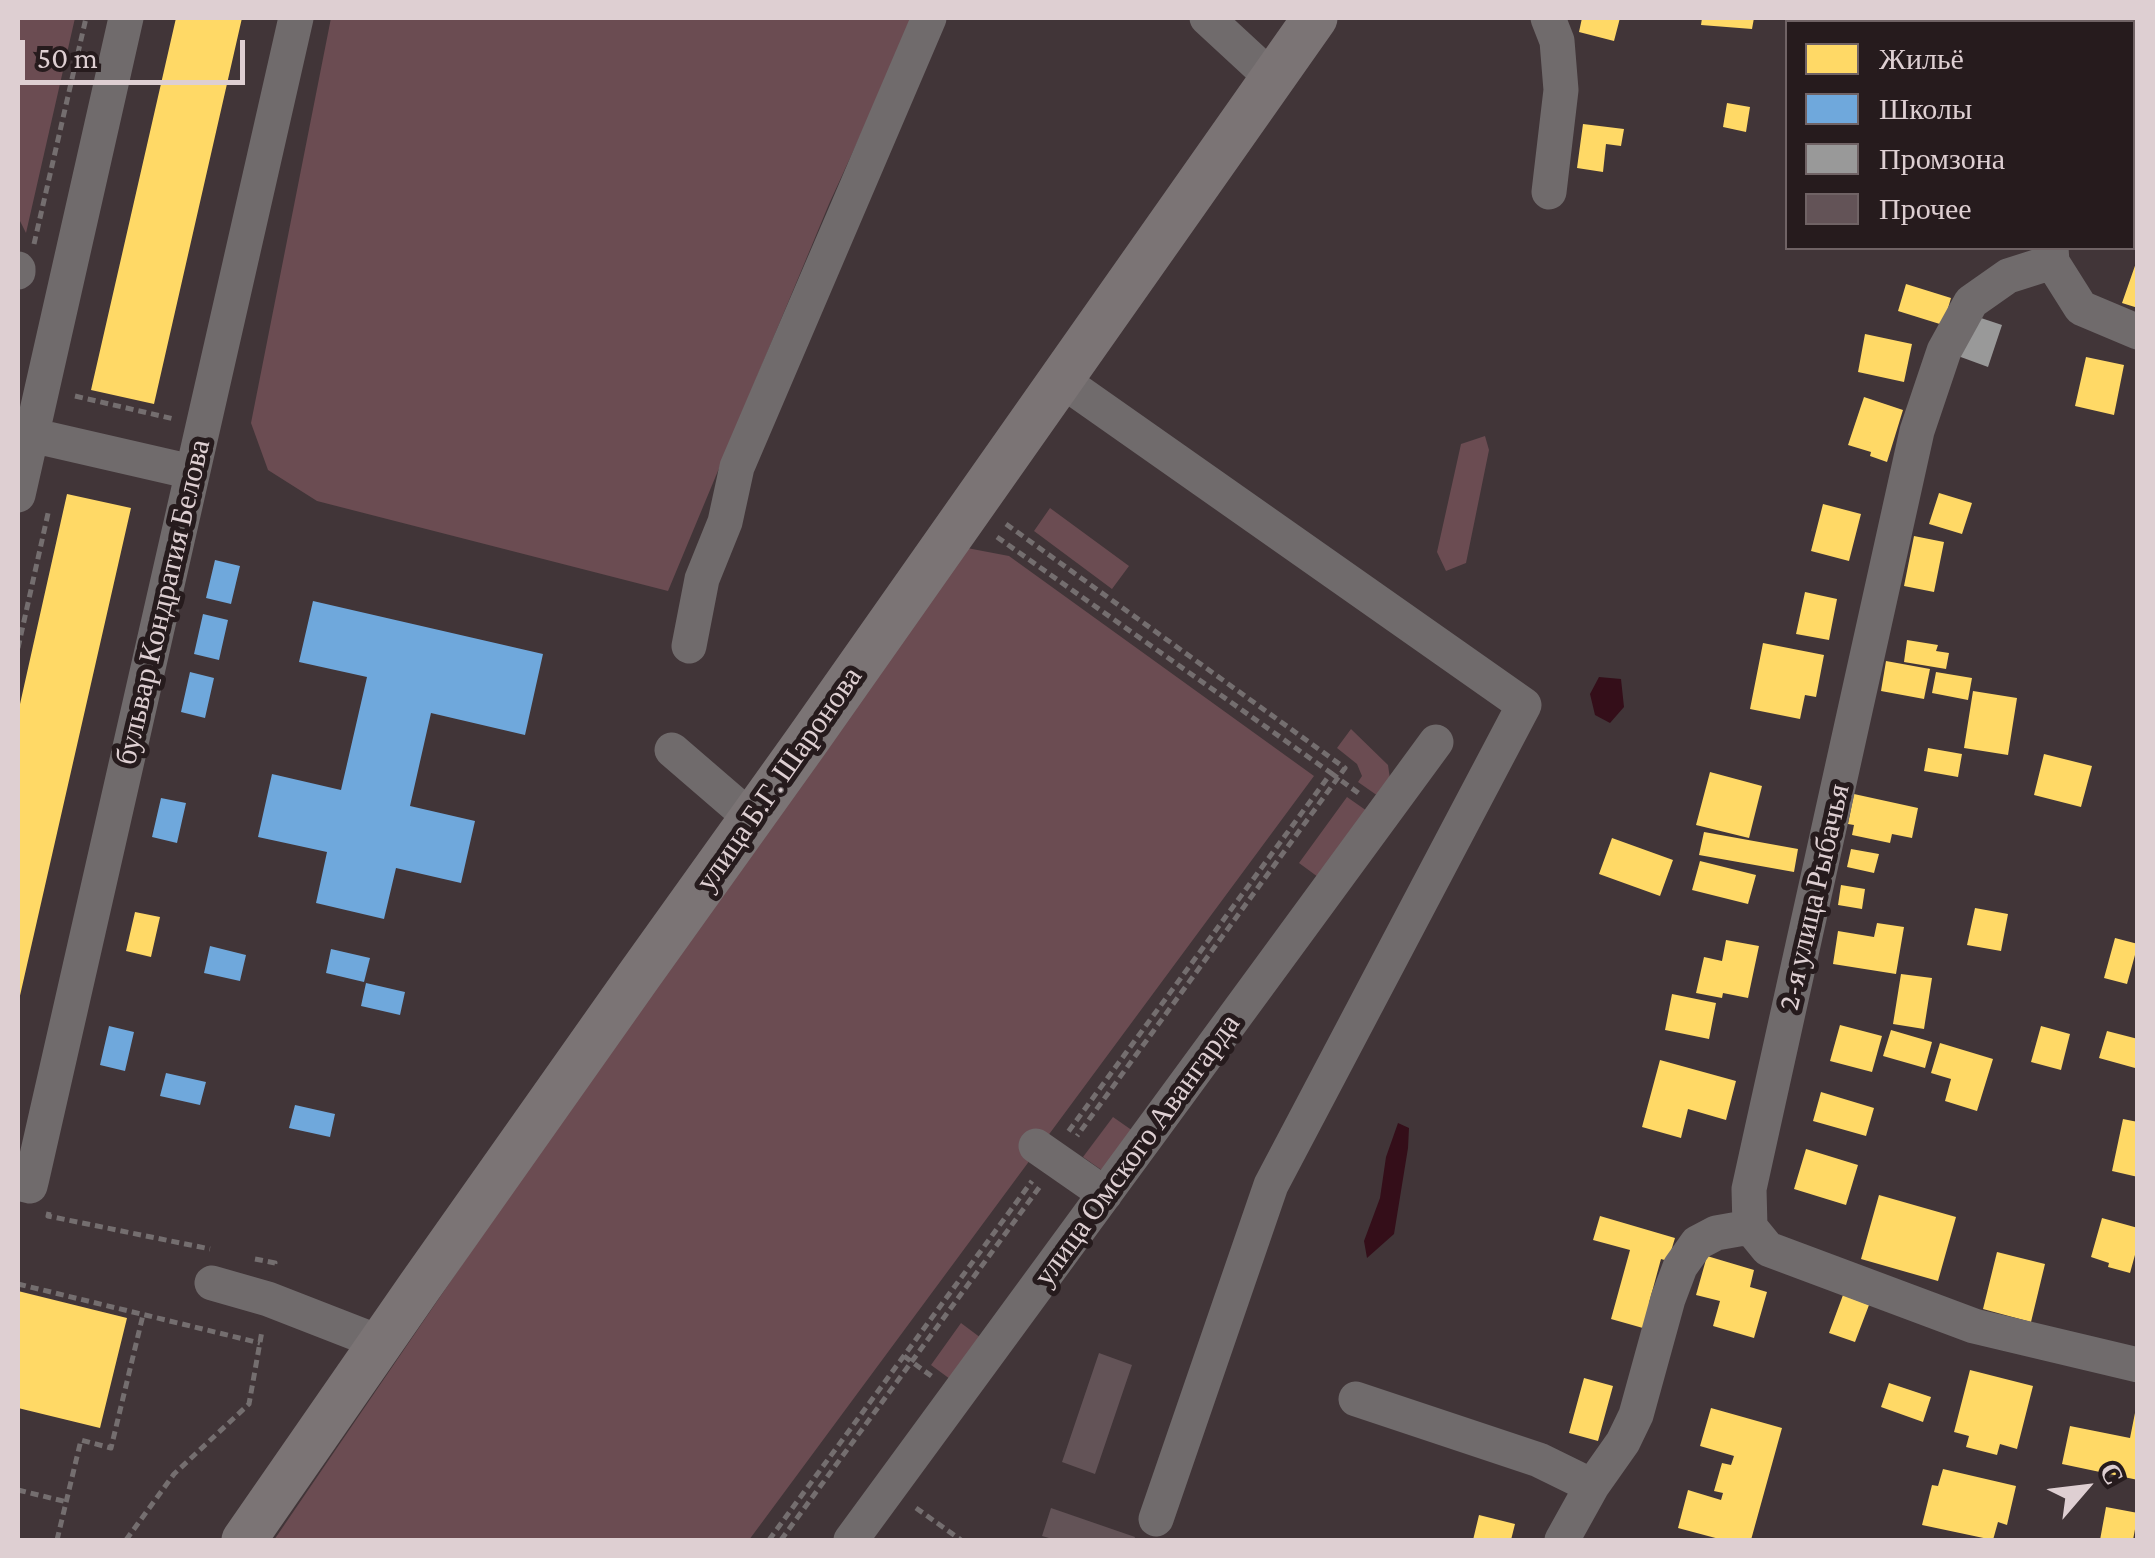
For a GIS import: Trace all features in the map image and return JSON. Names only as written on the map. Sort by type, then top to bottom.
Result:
[{"type":"main road","name":"улица Б.Г. Шаронова","points":[[244,1540],[1315,18]]},
{"type":"street","points":[[18,494],[24,434],[126,18]]},
{"type":"street","name":"бульвар Кондратия Белова","points":[[32,1195],[296,18]]},
{"type":"street","points":[[689,646],[702,579],[725,522],[737,467],[929,18]]},
{"type":"street","points":[[1207,18],[1274,79]]},
{"type":"street","points":[[1548,18],[1557,41],[1561,90],[1550,192]]},
{"type":"street","points":[[2052,255],[2081,308],[2138,332]]},
{"type":"street","name":"2-я улица Рыбачья","points":[[1750,1227],[1749,1189],[1917,431],[1944,351],[1971,302],[2008,276],[2052,255]]},
{"type":"street","points":[[1060,379],[1524,706],[1271,1185],[1156,1519]]},
{"type":"street","points":[[24,434],[192,472]]},
{"type":"street","points":[[672,750],[752,818]]},
{"type":"street","name":"улица Омского Авангарда","points":[[851,1540],[1430,751]]},
{"type":"street","points":[[1048,1154],[1104,1194]]},
{"type":"street","points":[[1562,1540],[1636,1415],[1680,1267],[1697,1243],[1716,1233],[1750,1227],[1768,1248],[1974,1326],[2138,1365]]},
{"type":"street","points":[[215,1267],[268,1298],[381,1342]]},
{"type":"street","points":[[1356,1398],[1539,1460],[1592,1486]]},
{"type":"path","points":[[25,264],[33,248],[86,18]]},
{"type":"path","points":[[75,396],[180,420]]},
{"type":"path","points":[[782,1540],[1048,1154],[1346,768],[971,508]]},
{"type":"path","points":[[769,1540],[1048,1154],[1331,773],[971,508]]},
{"type":"path","points":[[32,1195],[215,1267]]},
{"type":"path","points":[[126,1540],[174,1474],[249,1404],[275,1263],[256,1259]]},
{"type":"path","points":[[18,1284],[260,1343]]},
{"type":"path","points":[[57,1540],[81,1440],[111,1448],[142,1315]]},
{"type":"path","points":[[889,1488],[961,1540]]},
{"type":"path","points":[[18,1490],[66,1502]]},
{"type":"shaded area","points":[[18,18],[75,18],[26,233],[18,217]]},
{"type":"shaded area","points":[[331,18],[914,18],[829,204],[668,591],[317,501],[268,470],[251,423]]},
{"type":"shaded area","points":[[1485,436],[1489,450],[1466,563],[1446,571],[1437,552],[1461,444]]},
{"type":"shaded area","points":[[1050,508],[1129,566],[1112,589],[1034,531]]},
{"type":"shaded area","points":[[967,548],[1009,556],[1314,776],[749,1540],[274,1540],[513,1190]]},
{"type":"shaded area","points":[[1599,677],[1621,679],[1624,707],[1610,723],[1595,715],[1590,694]]},
{"type":"shaded area","points":[[1351,729],[1388,765],[1390,779],[1378,796],[1358,782],[1362,776],[1357,764],[1337,748]]},
{"type":"shaded area","points":[[1347,797],[1367,811],[1318,877],[1299,863]]},
{"type":"shaded area","points":[[1113,1117],[1133,1131],[1103,1171],[1083,1157]]},
{"type":"shaded area","points":[[1398,1123],[1409,1128],[1394,1234],[1367,1258],[1364,1241],[1380,1198],[1386,1157]]},
{"type":"shaded area","points":[[961,1323],[981,1338],[950,1379],[931,1365]]},
{"type":"building: Жильё","points":[[176,18],[242,18],[154,404],[91,390]]},
{"type":"building: Жильё","points":[[1582,18],[1620,18],[1614,41],[1579,32]]},
{"type":"building: Жильё","points":[[1702,18],[1754,18],[1752,29],[1701,25]]},
{"type":"building: Жильё","points":[[1727,103],[1750,107],[1746,132],[1723,127]]},
{"type":"building: Жильё","points":[[1583,124],[1624,129],[1621,146],[1606,144],[1603,172],[1577,168]]},
{"type":"building: Жильё","points":[[2138,260],[2138,308],[2122,303]]},
{"type":"building: Жильё","points":[[1906,284],[1951,298],[1943,325],[1898,311]]},
{"type":"building: Жильё","points":[[1865,334],[1912,344],[1904,382],[1858,372]]},
{"type":"building: Жильё","points":[[2086,357],[2124,365],[2114,415],[2075,406]]},
{"type":"building: Жильё","points":[[1864,397],[1903,410],[1887,462],[1848,445]]},
{"type":"building: Жильё","points":[[1939,493],[1972,503],[1962,534],[1929,524]]},
{"type":"building: Жильё","points":[[67,494],[131,508],[19,1000],[18,713]]},
{"type":"building: Жильё","points":[[1823,504],[1861,514],[1849,561],[1811,551]]},
{"type":"building: Жильё","points":[[1914,536],[1944,542],[1934,592],[1904,586]]},
{"type":"building: Жильё","points":[[1805,592],[1837,599],[1829,640],[1796,634]]},
{"type":"building: Жильё","points":[[1907,640],[1938,645],[1936,651],[1949,653],[1946,669],[1904,662]]},
{"type":"building: Жильё","points":[[1763,643],[1824,655],[1816,697],[1805,695],[1800,719],[1750,709]]},
{"type":"building: Жильё","points":[[1886,661],[1930,669],[1924,699],[1881,691]]},
{"type":"building: Жильё","points":[[1936,672],[1972,678],[1968,700],[1932,693]]},
{"type":"building: Жильё","points":[[1973,691],[2017,698],[2008,755],[1964,748]]},
{"type":"building: Жильё","points":[[1928,748],[1962,754],[1958,777],[1924,771]]},
{"type":"building: Жильё","points":[[2044,754],[2092,766],[2081,807],[2034,795]]},
{"type":"building: Жильё","points":[[1710,772],[1762,786],[1749,838],[1696,825]]},
{"type":"building: Жильё","points":[[1854,794],[1918,808],[1912,838],[1892,834],[1890,843],[1852,835],[1854,825],[1848,824]]},
{"type":"building: Жильё","points":[[1704,832],[1798,849],[1794,872],[1699,855]]},
{"type":"building: Жильё","points":[[1612,838],[1673,860],[1660,896],[1599,874]]},
{"type":"building: Жильё","points":[[1851,849],[1879,854],[1874,873],[1847,867]]},
{"type":"building: Жильё","points":[[1700,861],[1756,875],[1748,904],[1692,890]]},
{"type":"building: Жильё","points":[[1841,885],[1865,889],[1862,909],[1838,905]]},
{"type":"building: Жильё","points":[[1975,908],[2008,914],[2001,951],[1967,945]]},
{"type":"building: Жильё","points":[[135,912],[160,917],[151,957],[126,951]]},
{"type":"building: Жильё","points":[[1877,923],[1904,927],[1896,974],[1833,964],[1838,931],[1874,937]]},
{"type":"building: Жильё","points":[[2115,938],[2138,944],[2127,984],[2104,978]]},
{"type":"building: Жильё","points":[[1726,940],[1759,946],[1748,998],[1696,993],[1704,957],[1722,961]]},
{"type":"building: Жильё","points":[[1901,974],[1932,978],[1924,1029],[1893,1024]]},
{"type":"building: Жильё","points":[[1672,994],[1716,1003],[1709,1039],[1665,1030]]},
{"type":"building: Жильё","points":[[1840,1025],[1882,1036],[1872,1072],[1830,1061]]},
{"type":"building: Жильё","points":[[2041,1026],[2070,1034],[2061,1070],[2031,1062]]},
{"type":"building: Жильё","points":[[1891,1030],[1932,1042],[1925,1068],[1883,1056]]},
{"type":"building: Жильё","points":[[2107,1031],[2138,1039],[2135,1068],[2099,1058]]},
{"type":"building: Жильё","points":[[1940,1043],[1993,1059],[1977,1111],[1945,1101],[1951,1079],[1931,1073]]},
{"type":"building: Жильё","points":[[1660,1060],[1736,1081],[1726,1120],[1688,1109],[1681,1138],[1642,1127]]},
{"type":"building: Жильё","points":[[1821,1092],[1874,1108],[1866,1136],[1813,1121]]},
{"type":"building: Жильё","points":[[2123,1119],[2138,1122],[2138,1177],[2112,1171]]},
{"type":"building: Жильё","points":[[1806,1149],[1858,1165],[1846,1205],[1794,1189]]},
{"type":"building: Жильё","points":[[1879,1195],[1956,1217],[1938,1281],[1861,1259]]},
{"type":"building: Жильё","points":[[1600,1216],[1675,1238],[1668,1261],[1661,1259],[1649,1303],[1650,1330],[1611,1319],[1630,1250],[1593,1240]]},
{"type":"building: Жильё","points":[[2102,1218],[2138,1228],[2130,1273],[2091,1257]]},
{"type":"building: Жильё","points":[[1997,1252],[2045,1264],[2031,1322],[1983,1309]]},
{"type":"building: Жильё","points":[[1707,1256],[1754,1270],[1750,1287],[1767,1292],[1754,1338],[1713,1326],[1720,1301],[1696,1295]]},
{"type":"building: Жильё","points":[[18,1291],[127,1318],[100,1428],[18,1408]]},
{"type":"building: Жильё","points":[[1843,1295],[1869,1305],[1855,1342],[1829,1333]]},
{"type":"building: Жильё","points":[[1970,1370],[2033,1386],[2017,1449],[2000,1444],[1997,1455],[1966,1447],[1969,1436],[1954,1432]]},
{"type":"building: Жильё","points":[[1584,1378],[1613,1386],[1598,1441],[1569,1433]]},
{"type":"building: Жильё","points":[[1889,1383],[1931,1397],[1923,1422],[1881,1407]]},
{"type":"building: Жильё","points":[[1711,1408],[1782,1428],[1751,1540],[1723,1540],[1678,1528],[1688,1490],[1721,1500],[1723,1493],[1714,1491],[1722,1463],[1731,1465],[1734,1456],[1700,1446]]},
{"type":"building: Жильё","points":[[2136,1408],[2138,1480],[2062,1464],[2070,1426],[2130,1438]]},
{"type":"building: Жильё","points":[[1943,1469],[2016,1486],[2007,1525],[1998,1522],[1993,1540],[1922,1525],[1932,1485],[1938,1486]]},
{"type":"building: Жильё","points":[[2106,1507],[2138,1513],[2133,1540],[2100,1540]]},
{"type":"building: Жильё","points":[[1479,1515],[1515,1524],[1511,1540],[1473,1540]]},
{"type":"building: Школы","points":[[215,560],[240,566],[231,604],[206,598]]},
{"type":"building: Школы","points":[[313,601],[543,654],[525,735],[431,713],[410,806],[475,821],[461,883],[396,868],[384,919],[316,903],[327,852],[258,837],[272,774],[341,790],[367,677],[299,662]]},
{"type":"building: Школы","points":[[203,614],[228,620],[219,660],[194,654]]},
{"type":"building: Школы","points":[[190,672],[214,678],[205,718],[181,712]]},
{"type":"building: Школы","points":[[161,798],[186,803],[177,843],[152,837]]},
{"type":"building: Школы","points":[[210,946],[246,955],[240,981],[204,973]]},
{"type":"building: Школы","points":[[331,949],[370,958],[364,982],[326,973]]},
{"type":"building: Школы","points":[[366,983],[405,992],[400,1015],[361,1006]]},
{"type":"building: Школы","points":[[109,1026],[134,1032],[125,1071],[100,1065]]},
{"type":"building: Школы","points":[[166,1073],[206,1082],[200,1105],[160,1096]]},
{"type":"building: Школы","points":[[295,1105],[335,1114],[330,1137],[289,1128]]},
{"type":"building: Промзона","points":[[1972,315],[2002,325],[1988,367],[1958,356]]},
{"type":"building: Прочее","points":[[1099,1353],[1132,1365],[1095,1474],[1062,1462]]},
{"type":"building: Прочее","points":[[1051,1508],[1135,1537],[1134,1540],[1056,1540],[1042,1536]]}]
